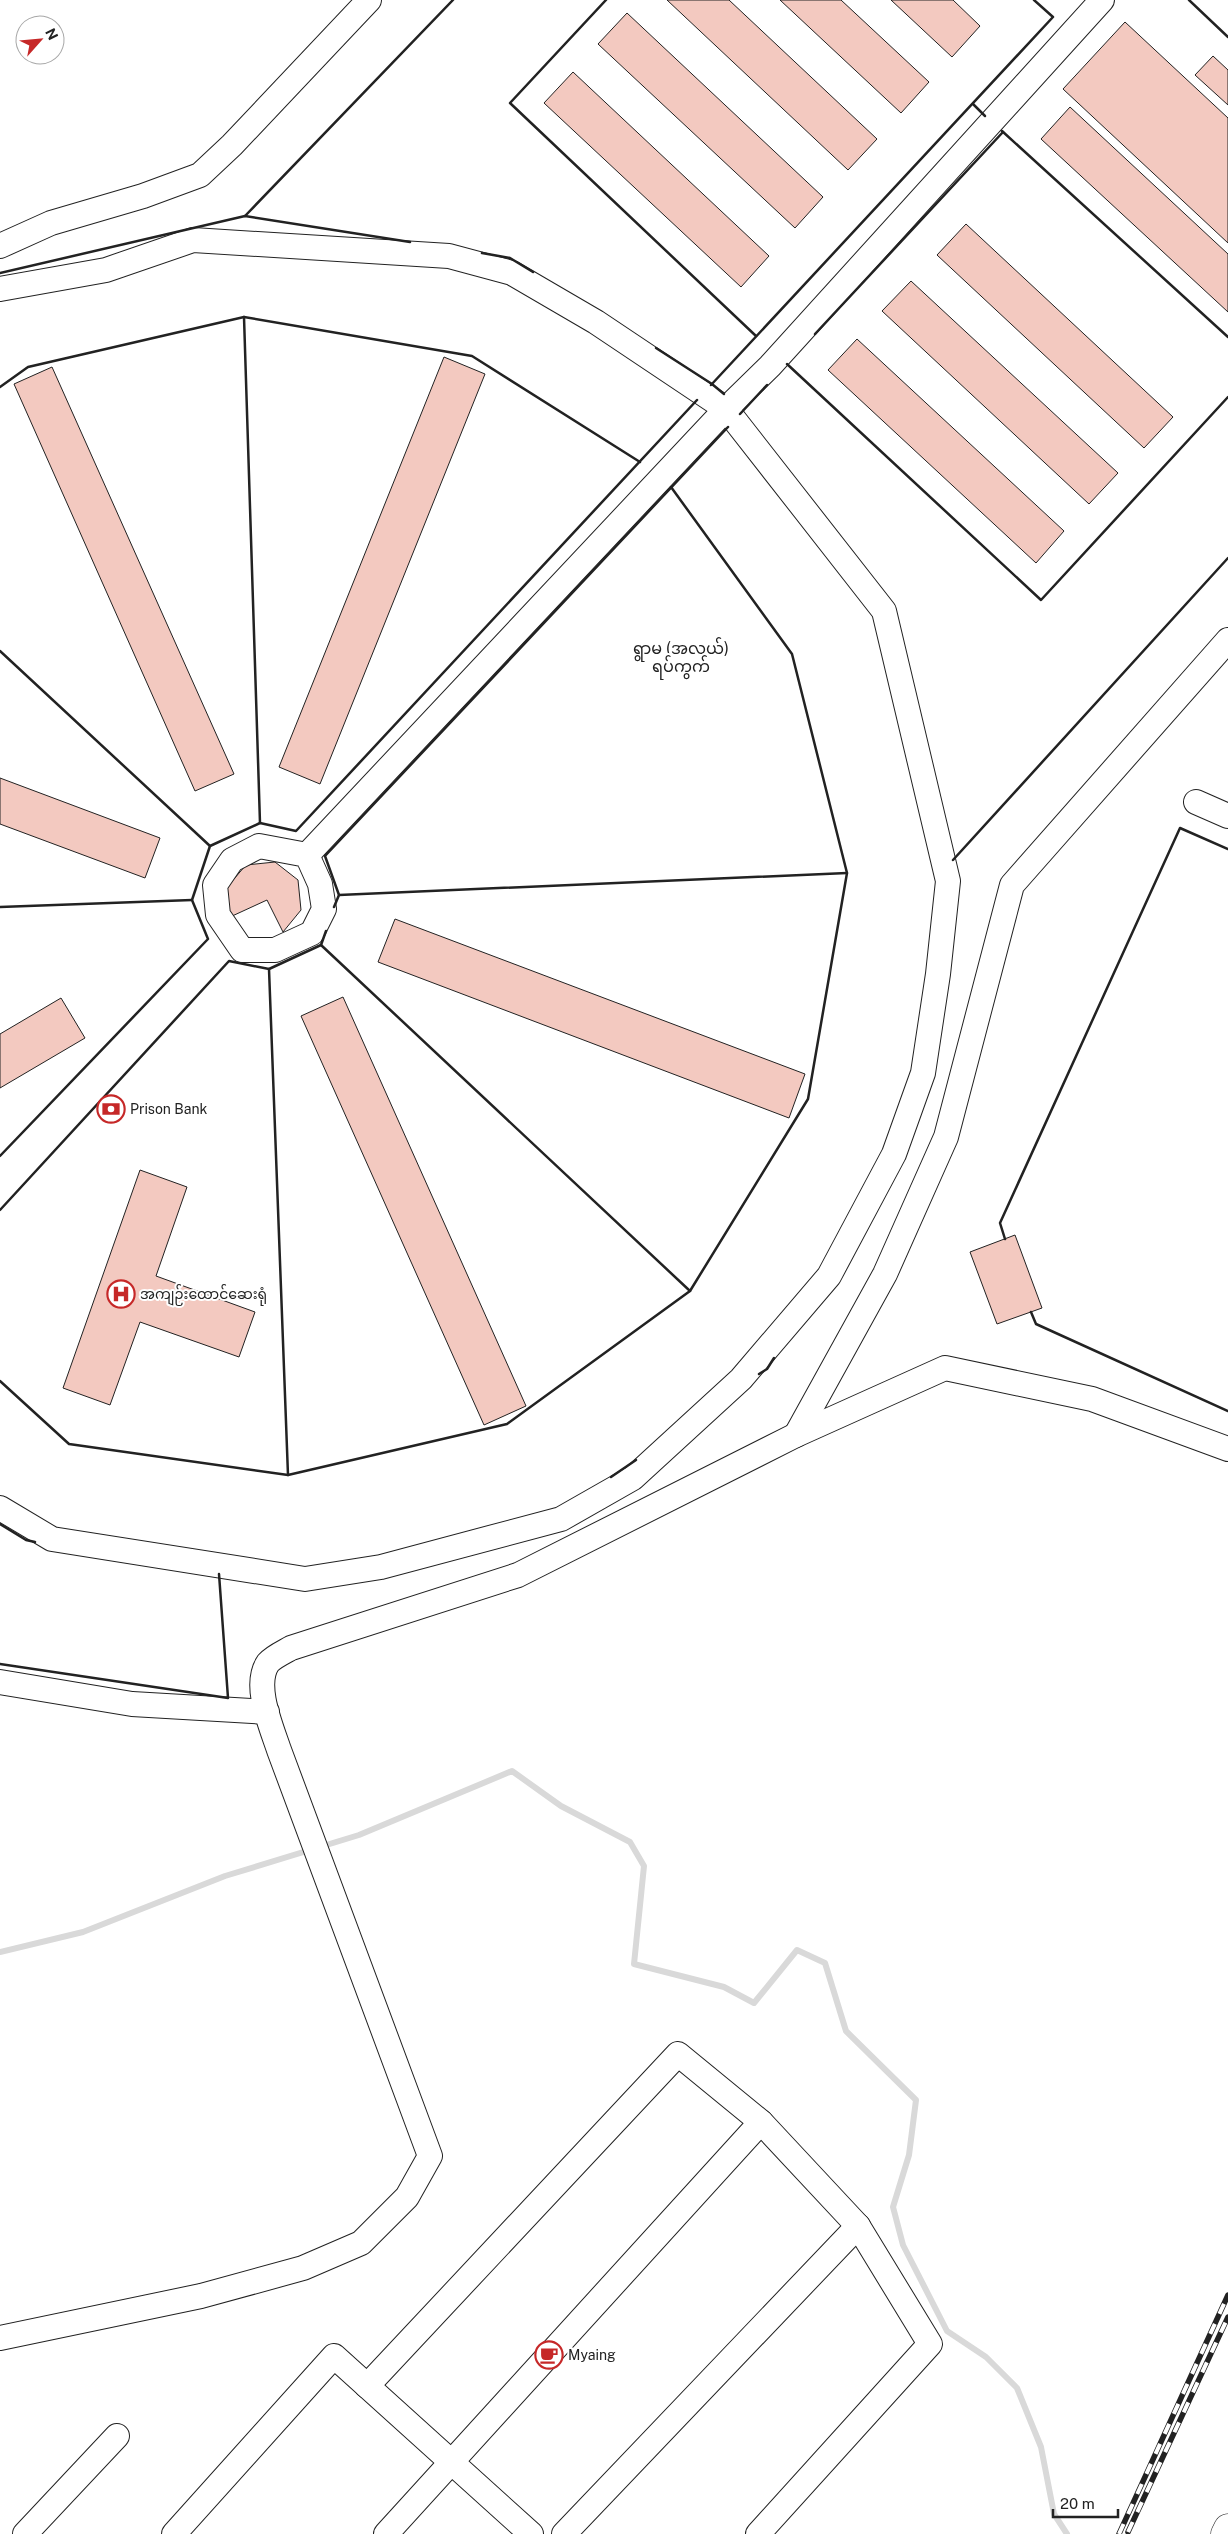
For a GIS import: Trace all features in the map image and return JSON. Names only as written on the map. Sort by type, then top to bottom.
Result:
[{"type":"main road","points":[[1225,2534],[1228,2528]]},
{"type":"street","points":[[0,246],[51,223],[142,196],[200,175],[232,146],[369,0]]},
{"type":"street","points":[[307,855],[726,409],[770,366],[1102,0]]},
{"type":"street","points":[[0,289],[106,270],[194,240],[449,256],[512,274],[596,322],[726,409],[884,611],[948,881],[938,974],[923,1073],[894,1154],[829,1276],[741,1379],[633,1478],[561,1519],[381,1567],[305,1579],[52,1540],[0,1508]]},
{"type":"street","points":[[796,1435],[885,1274],[946,1136],[1012,885],[1228,640]]},
{"type":"street","points":[[1196,802],[1228,816]]},
{"type":"street","points":[[259,846],[307,855],[320,884],[324,908],[312,933],[275,950],[242,950],[218,915],[215,885],[232,860],[259,846]]},
{"type":"street","points":[[0,2338],[200,2296],[303,2268],[361,2243],[407,2197],[430,2156],[279,1750],[267,1712],[261,1676],[269,1661],[291,1648],[518,1575],[796,1435],[945,1368],[1092,1399],[1228,1449]]},
{"type":"street","points":[[0,1682],[132,1704],[267,1712]]},
{"type":"street","points":[[367,2386],[678,2054],[761,2122],[858,2226],[930,2344],[758,2534]]},
{"type":"street","points":[[386,2534],[761,2122]]},
{"type":"street","points":[[564,2534],[858,2226]]},
{"type":"street","points":[[174,2534],[334,2356],[531,2534]]},
{"type":"street","points":[[25,2534],[117,2436]]},
{"type":"building","points":[[667,0],[729,0],[877,139],[848,170]]},
{"type":"building","points":[[780,0],[841,0],[929,82],[901,113]]},
{"type":"building","points":[[891,0],[953,0],[980,26],[952,57]]},
{"type":"building","points":[[627,13],[823,197],[795,228],[598,44]]},
{"type":"building","points":[[1125,22],[1228,118],[1228,243],[1063,89]]},
{"type":"building","points":[[1213,56],[1228,70],[1228,105],[1195,75]]},
{"type":"building","points":[[573,72],[769,256],[741,287],[544,103]]},
{"type":"building","points":[[1070,107],[1228,254],[1228,312],[1041,139]]},
{"type":"building","points":[[966,224],[1173,417],[1144,448],[937,255]]},
{"type":"building","points":[[911,281],[1118,473],[1089,504],[882,311]]},
{"type":"building","points":[[857,339],[1064,531],[1036,563],[828,370]]},
{"type":"building","points":[[444,357],[485,374],[320,784],[279,767]]},
{"type":"building","points":[[52,367],[234,774],[195,791],[14,384]]},
{"type":"building","points":[[0,778],[160,838],[145,878],[0,824]]},
{"type":"building","points":[[275,862],[298,880],[301,910],[283,932],[267,900],[230,917],[227,887],[246,865]]},
{"type":"building","points":[[395,919],[805,1074],[789,1118],[378,962]]},
{"type":"building","points":[[343,997],[526,1406],[484,1425],[301,1016]]},
{"type":"building","points":[[61,998],[85,1038],[0,1088],[0,1034]]},
{"type":"building","points":[[140,1170],[187,1187],[156,1276],[255,1312],[239,1357],[140,1322],[110,1405],[63,1388]]},
{"type":"building","points":[[1015,1235],[1042,1308],[997,1324],[970,1252]]},
{"type":"waterway","points":[[0,1952],[83,1932],[225,1876],[359,1835],[512,1771],[561,1806],[630,1842],[644,1866],[634,1964],[724,1987],[754,2003],[797,1950],[825,1963],[846,2031],[916,2100],[909,2155],[893,2207],[903,2245],[947,2331],[986,2357],[1017,2388],[1041,2447],[1054,2514],[1067,2534]]},
{"type":"railway","points":[[1119,2534],[1228,2295]]},
{"type":"railway","points":[[1128,2532],[1228,2317]]},
{"type":"wall","points":[[245,216],[453,0]]},
{"type":"wall","points":[[606,0],[510,103],[756,336]]},
{"type":"wall","points":[[711,385],[1053,17],[1034,0]]},
{"type":"wall","points":[[1189,0],[1228,37]]},
{"type":"wall","points":[[973,104],[985,116]]},
{"type":"wall","points":[[1002,131],[1228,337]]},
{"type":"wall","points":[[815,334],[1003,132]]},
{"type":"wall","points":[[0,273],[245,216],[410,242]]},
{"type":"wall","points":[[482,253],[510,258],[533,272]]},
{"type":"wall","points":[[244,317],[260,823]]},
{"type":"wall","points":[[0,387],[28,367],[244,317],[472,356],[640,462]]},
{"type":"wall","points":[[656,348],[712,384],[724,394]]},
{"type":"wall","points":[[787,364],[1041,600],[1228,397]]},
{"type":"wall","points":[[740,414],[767,385]]},
{"type":"wall","points":[[0,1156],[208,939],[192,900],[210,846],[260,823],[296,831],[697,400]]},
{"type":"wall","points":[[334,907],[339,895],[325,856],[728,427]]},
{"type":"wall","points":[[0,1381],[69,1444],[288,1475],[507,1424],[690,1291],[808,1099],[847,873],[792,654],[671,487]]},
{"type":"wall","points":[[953,860],[1228,558]]},
{"type":"wall","points":[[0,651],[210,846]]},
{"type":"wall","points":[[1005,1239],[1000,1223],[1180,828],[1228,849]]},
{"type":"wall","points":[[339,895],[847,873]]},
{"type":"wall","points":[[0,907],[192,900]]},
{"type":"wall","points":[[0,1210],[229,961],[269,969],[321,945],[326,931]]},
{"type":"wall","points":[[321,945],[690,1291]]},
{"type":"wall","points":[[269,969],[288,1475]]},
{"type":"wall","points":[[1031,1312],[1036,1324],[1228,1411]]},
{"type":"wall","points":[[759,1374],[767,1369],[774,1358]]},
{"type":"wall","points":[[611,1477],[636,1460]]},
{"type":"wall","points":[[0,1524],[26,1540],[35,1542]]},
{"type":"wall","points":[[0,1664],[228,1698],[219,1574]]},
{"type":"place","name":"Prison Bank","points":[[111,1109]]},
{"type":"place","name":"အကျဉ်းထောင်ဆေးရုံ","points":[[121,1294]]},
{"type":"place","name":"Myaing","points":[[549,2355]]},
{"type":"district","name":"ရွာမ (အလယ်) ရပ်ကွက်","points":[[681,657]]}]
